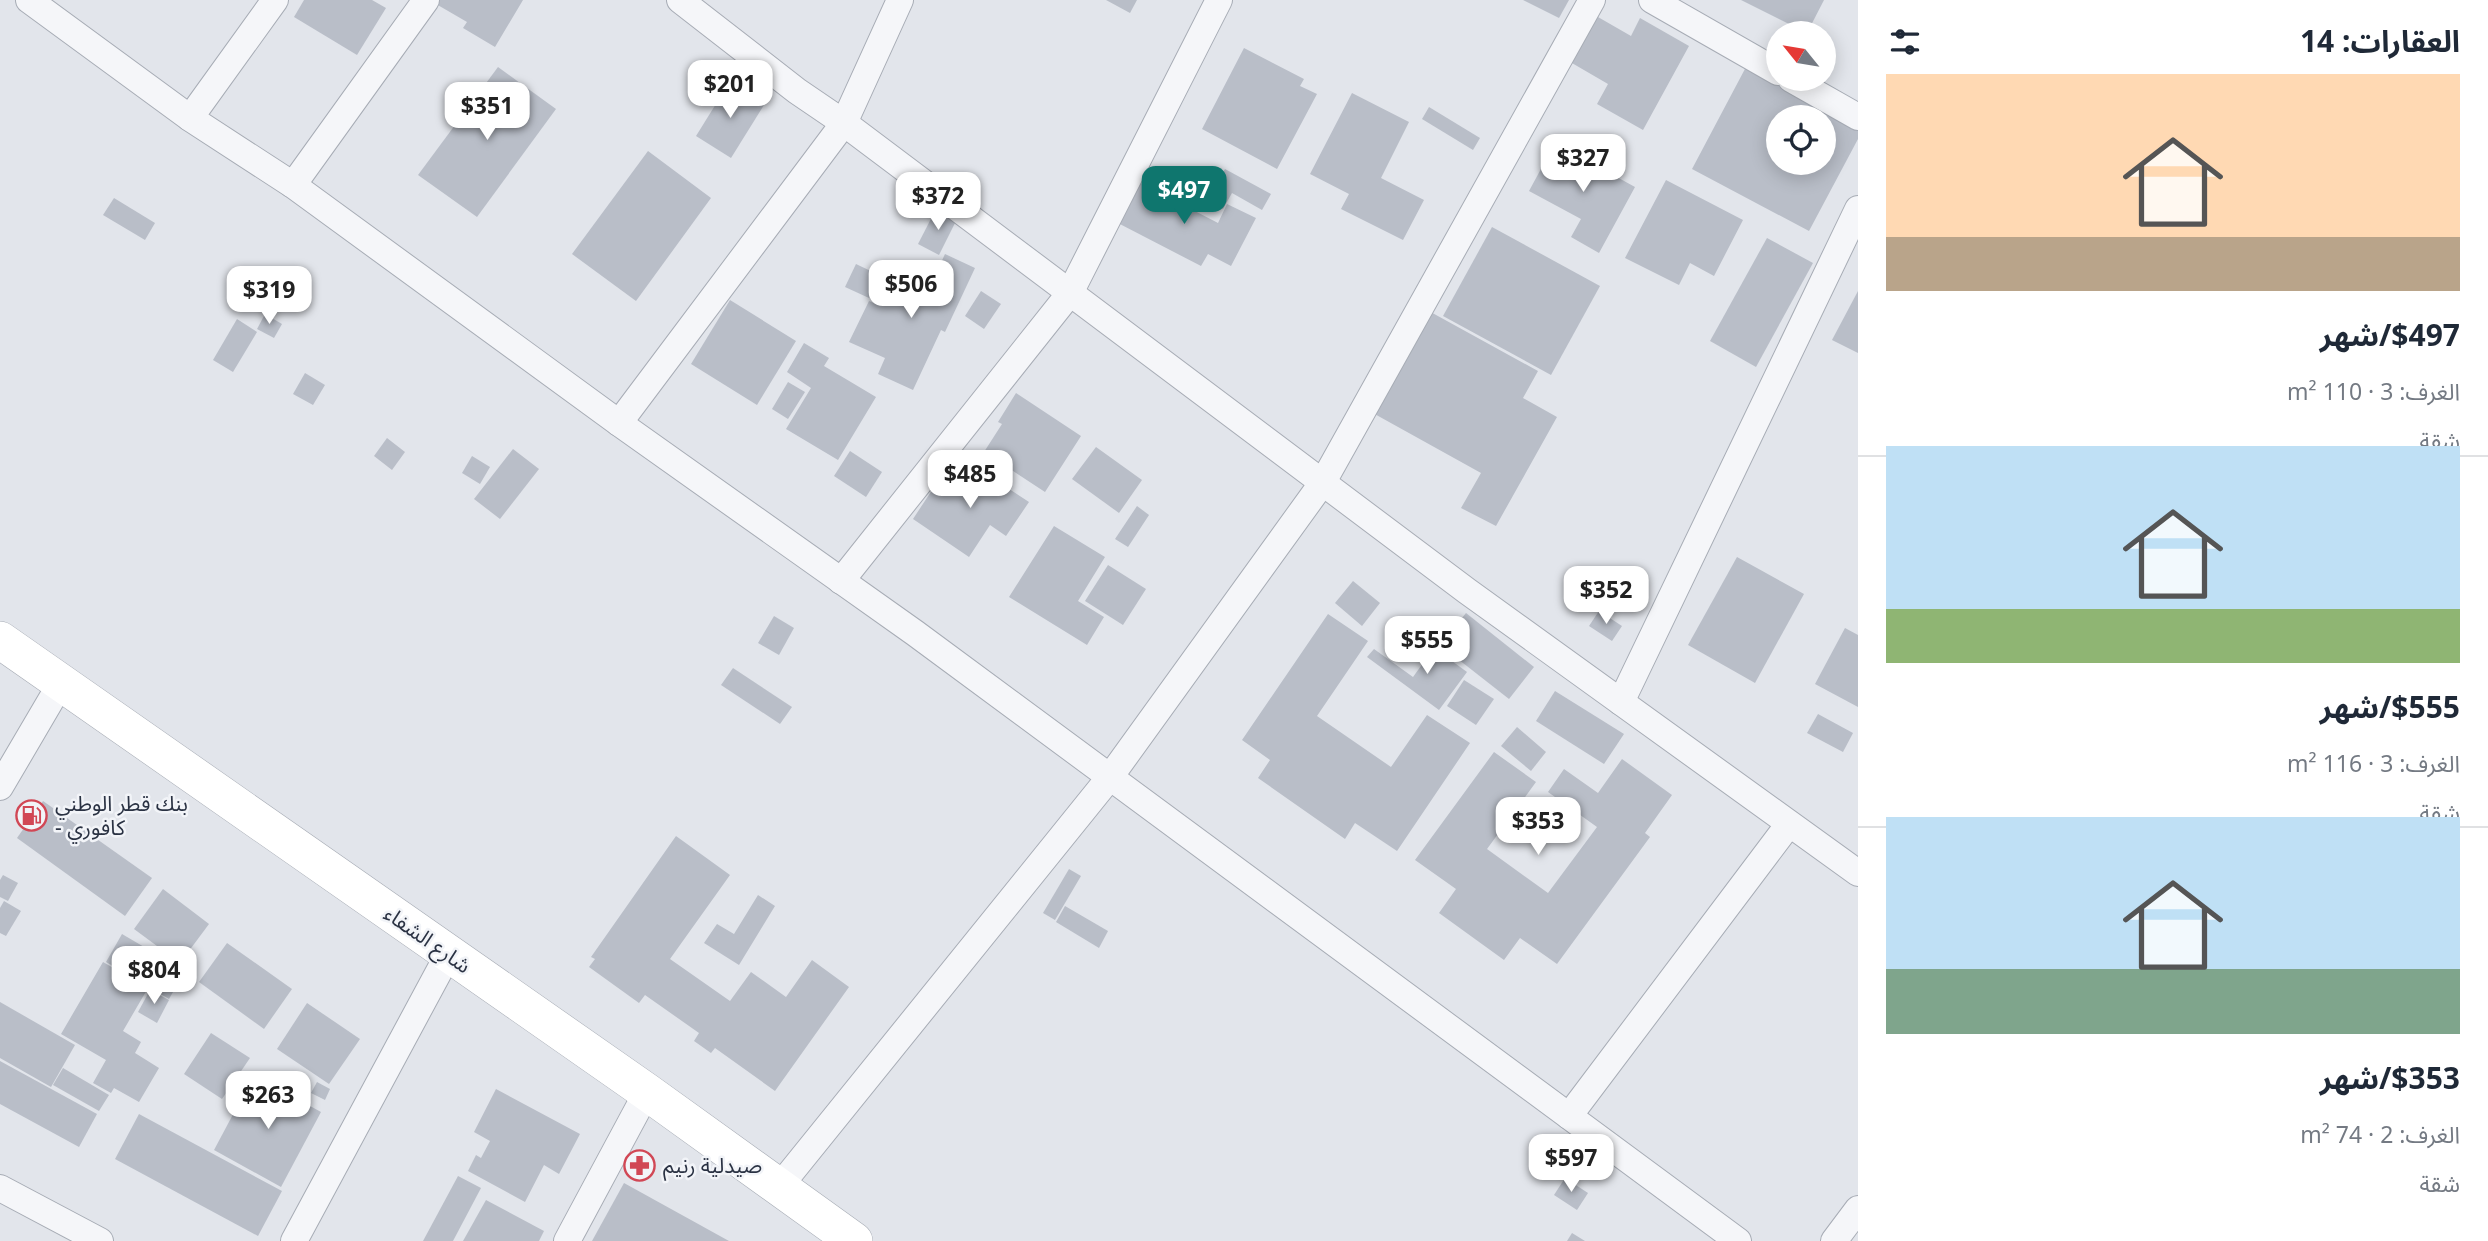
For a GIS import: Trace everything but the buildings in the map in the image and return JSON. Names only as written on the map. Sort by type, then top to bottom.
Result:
[{"type":"street","points":[[29,0],[190,118],[293,185],[841,581],[1738,1241]]},
{"type":"street","points":[[190,118],[275,0]]},
{"type":"street","points":[[293,185],[426,0]]},
{"type":"street","points":[[680,0],[797,92],[844,123],[1467,591],[1858,873]]},
{"type":"street","points":[[620,423],[844,123],[900,0]]},
{"type":"street","points":[[841,581],[1070,293],[1219,0]]},
{"type":"street","points":[[779,1187],[1110,777],[1323,482],[1592,0]]},
{"type":"street","points":[[1652,0],[1766,65]]},
{"type":"street","points":[[1812,91],[1858,117]]},
{"type":"street","points":[[1621,702],[1858,209]]},
{"type":"street","name":"شارع الشفاء","points":[[0,640],[647,1092],[849,1240]]},
{"type":"street","points":[[0,787],[61,683]]},
{"type":"street","points":[[1569,1116],[1789,824]]},
{"type":"street","points":[[294,1241],[449,953]]},
{"type":"street","points":[[568,1241],[647,1092]]},
{"type":"street","points":[[0,1188],[100,1241]]},
{"type":"street","points":[[1833,1241],[1858,1209]]},
{"type":"place","name":"بنك قطر الوطني - كافوري","points":[[32,815]]},
{"type":"place","name":"صيدلية رنيم","points":[[640,1165]]}]
